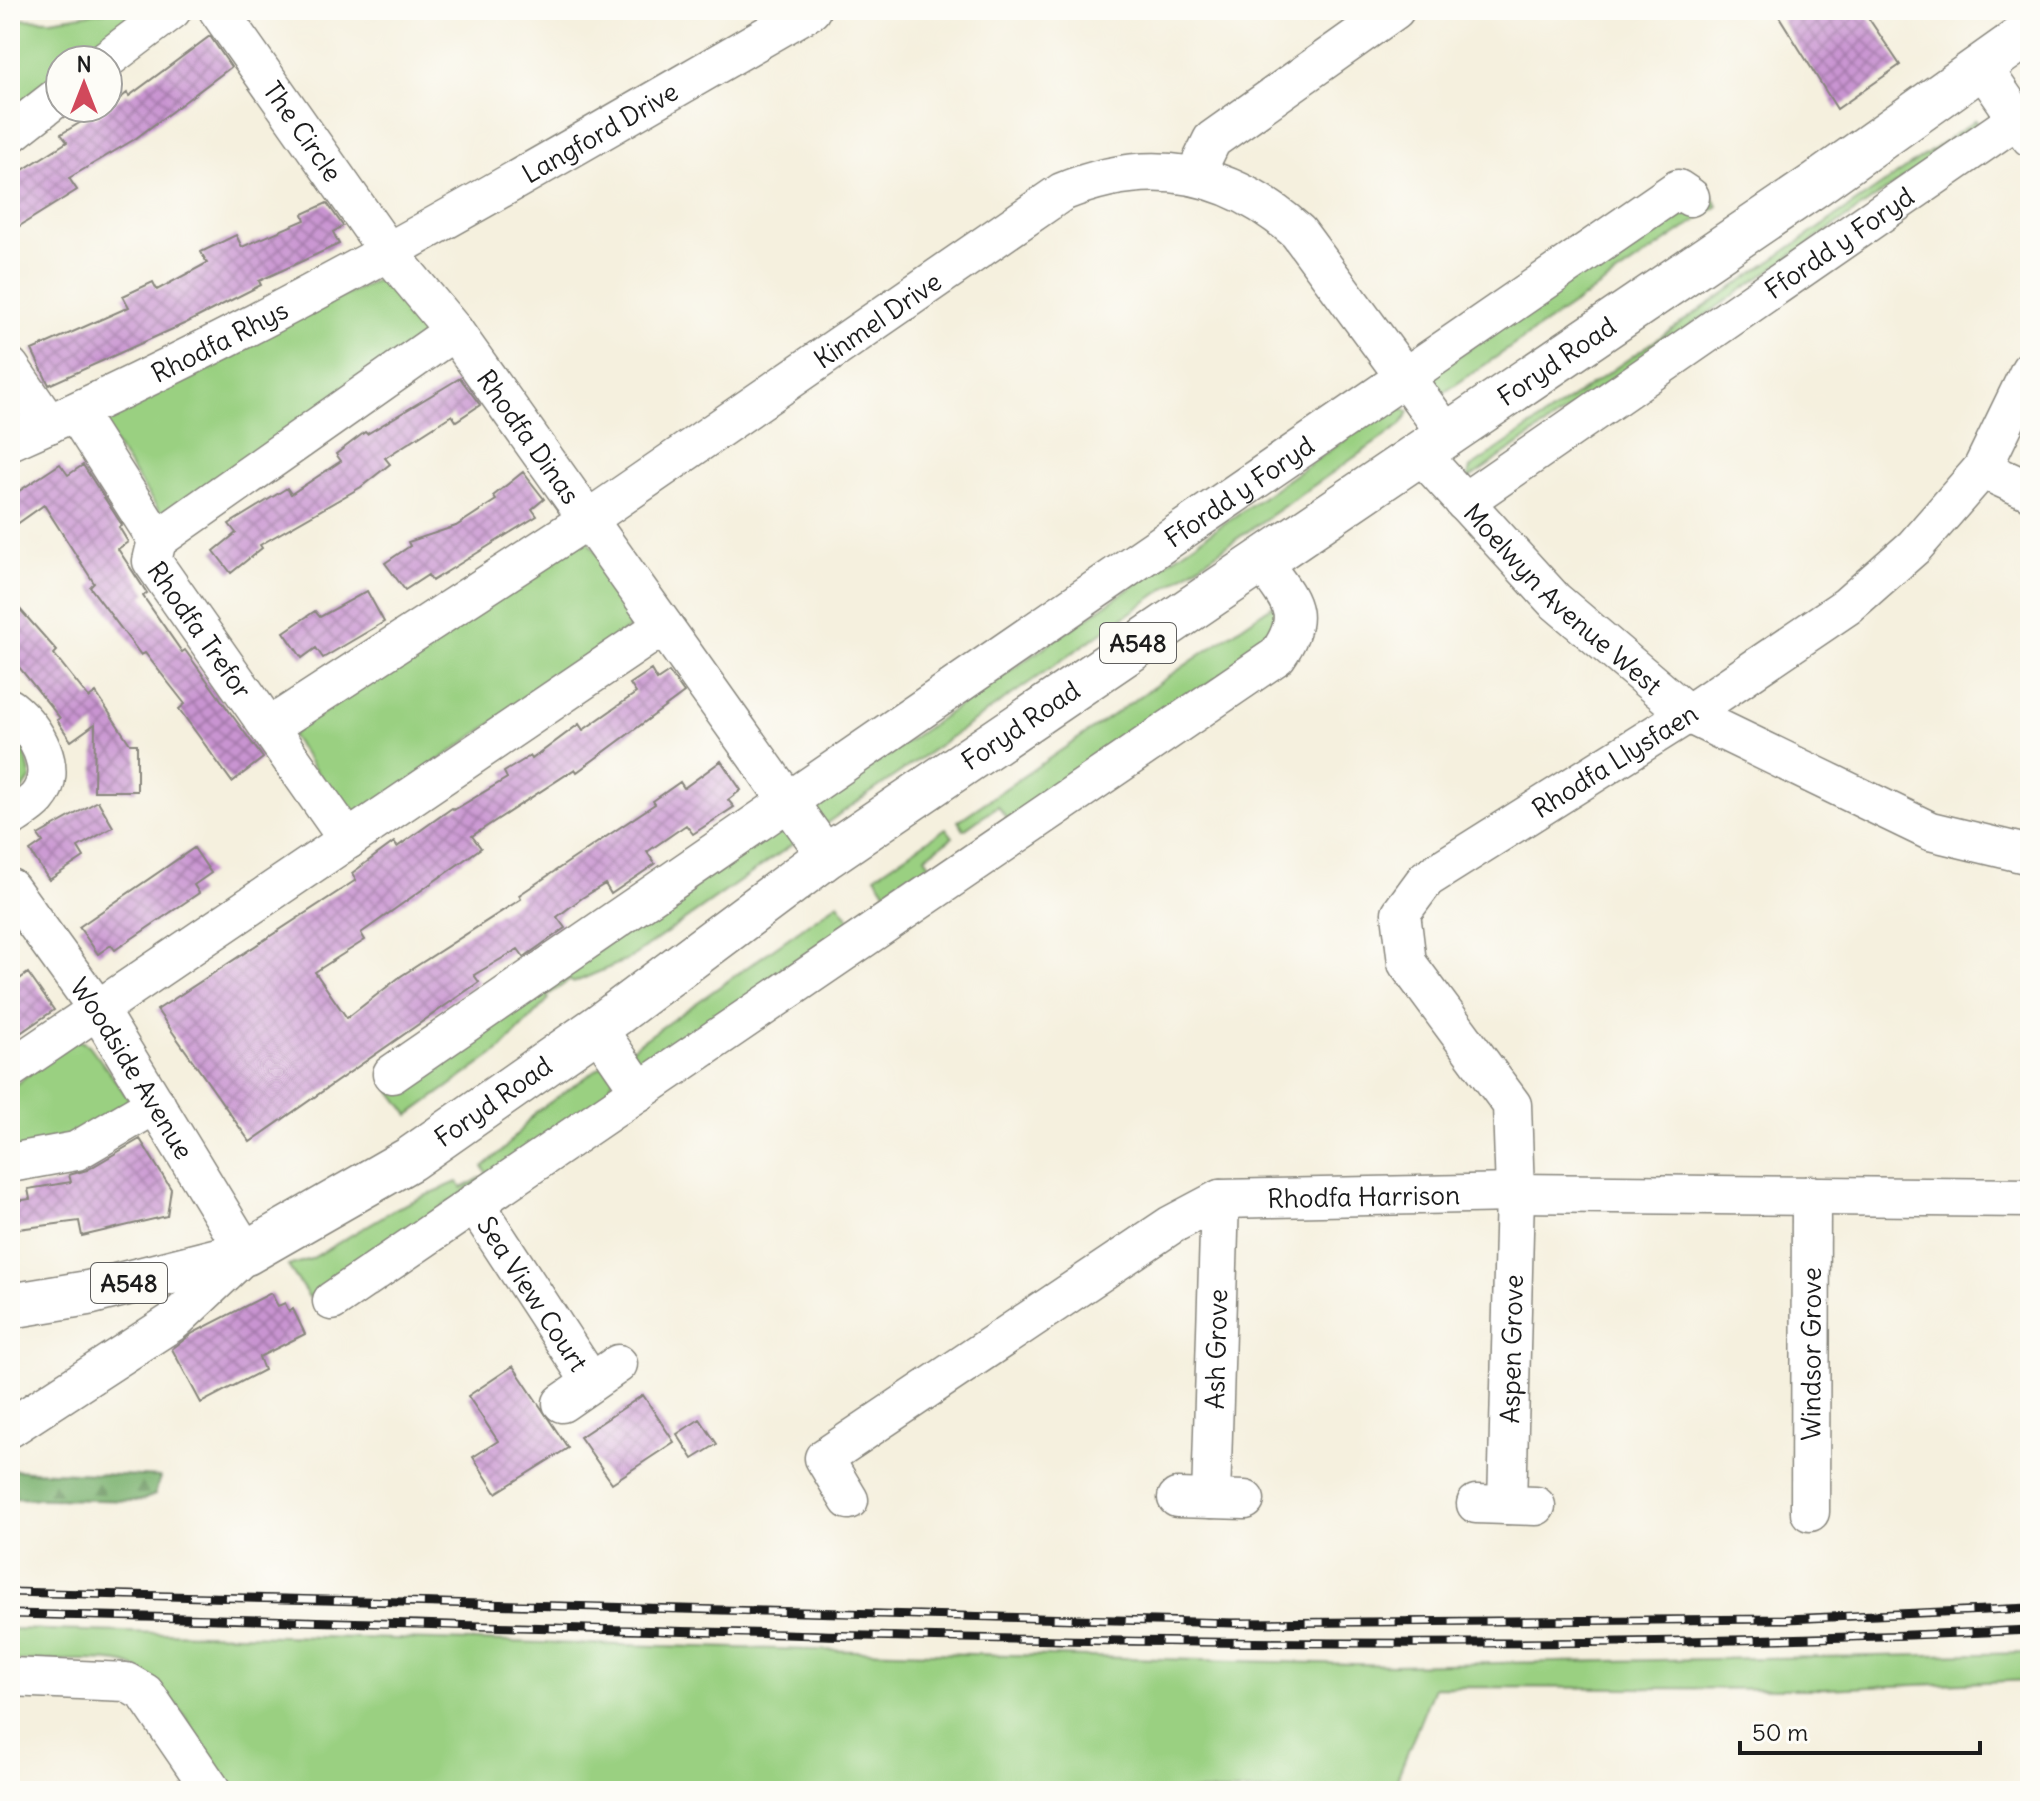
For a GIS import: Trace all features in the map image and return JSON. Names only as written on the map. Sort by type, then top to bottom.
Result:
[{"type":"main road","name":"Foryd Road","points":[[246,1253],[410,1159],[597,1028],[827,856],[1815,185],[2030,32]]},
{"type":"main road","name":"A548","points":[[10,1306],[88,1293],[246,1253]]},
{"type":"street","points":[[124,46],[172,10]]},
{"type":"street","name":"The Circle","points":[[218,10],[389,253]]},
{"type":"street","name":"Langford Drive","points":[[389,253],[811,10]]},
{"type":"street","points":[[1195,175],[1212,140],[1363,49],[1395,10]]},
{"type":"street","points":[[1982,67],[2024,128]]},
{"type":"street","points":[[10,134],[44,107]]},
{"type":"street","name":"Ffordd y Foryd","points":[[1464,502],[2024,128]]},
{"type":"street","name":"Kinmel Drive","points":[[269,727],[587,520],[1062,192],[1096,178],[1135,172],[1195,175],[1231,186],[1270,206],[1298,232],[1404,377],[1432,443]]},
{"type":"street","name":"Ffordd y Foryd","points":[[392,1074],[1678,189],[1690,197]]},
{"type":"street","name":"Rhodfa Dinas","points":[[389,253],[454,331],[827,856]]},
{"type":"street","name":"Rhodfa Rhys","points":[[10,441],[62,419],[389,253]]},
{"type":"street","points":[[157,540],[454,331]]},
{"type":"street","name":"Rhodfa Trefor","points":[[10,367],[62,419],[157,540],[152,561],[348,840]]},
{"type":"street","name":"Rhodfa Llysfaen","points":[[1515,1193],[1512,1105],[1407,963],[1401,913],[1426,879],[1688,714],[1847,606],[1914,547],[1982,469],[2030,370]]},
{"type":"street","name":"Moelwyn Avenue West","points":[[1432,443],[1464,502],[1554,600],[1688,714],[1930,831],[2030,855]]},
{"type":"street","points":[[1982,469],[2030,491]]},
{"type":"street","points":[[332,1301],[1277,656],[1292,635],[1294,608],[1261,560]]},
{"type":"street","points":[[10,1069],[663,626]]},
{"type":"street","points":[[10,708],[30,730],[47,765],[47,779],[36,799],[10,818]]},
{"type":"street","name":"Woodside Avenue","points":[[10,888],[98,1010],[246,1253]]},
{"type":"street","points":[[597,1028],[640,1091]]},
{"type":"street","points":[[10,1163],[76,1151],[156,1104]]},
{"type":"street","name":"Rhodfa Harrison","points":[[849,1500],[824,1458],[1171,1225],[1220,1199],[1515,1193],[2030,1198]]},
{"type":"street","name":"Aspen Grove","points":[[1507,1505],[1515,1193]]},
{"type":"street","name":"Windsor Grove","points":[[1807,1511],[1811,1195]]},
{"type":"street","name":"Ash Grove","points":[[1211,1499],[1220,1199]]},
{"type":"street","name":"Sea View Court","points":[[474,1203],[590,1383]]},
{"type":"street","points":[[10,1428],[174,1321],[246,1253]]},
{"type":"street","points":[[10,1677],[126,1682],[145,1693],[212,1791]]},
{"type":"green space","points":[[114,10],[151,10],[107,44],[44,44],[44,91],[10,118],[10,19],[51,20]]},
{"type":"green space","points":[[1976,120],[1979,126],[1467,480],[1470,468]]},
{"type":"green space","points":[[1712,196],[1718,206],[1439,396],[1431,382],[1436,372],[1667,209],[1675,220]]},
{"type":"green space","points":[[385,276],[439,324],[163,517],[101,423],[107,412]]},
{"type":"green space","points":[[1396,405],[1409,412],[1401,425],[824,825],[815,813],[815,805]]},
{"type":"green space","points":[[582,533],[640,610],[637,622],[358,817],[345,814],[291,735]]},
{"type":"green space","points":[[1276,603],[1280,611],[1270,641],[1009,822],[998,806],[964,830],[958,821]]},
{"type":"green space","points":[[10,734],[25,751],[31,778],[10,807]]},
{"type":"green space","points":[[776,828],[796,842],[629,959],[573,983],[570,980],[547,996],[549,999],[500,1050],[409,1115],[391,1091]]},
{"type":"green space","points":[[946,828],[953,837],[925,857],[936,874],[893,903],[875,876]]},
{"type":"green space","points":[[838,903],[856,928],[654,1067],[640,1064],[631,1049]]},
{"type":"green space","points":[[78,1040],[89,1045],[130,1100],[55,1146],[10,1154],[10,1089],[66,1044]]},
{"type":"green space","points":[[602,1066],[614,1077],[607,1095],[309,1297],[288,1266],[311,1259],[397,1208],[457,1182],[462,1188],[487,1174],[483,1167],[505,1148],[536,1112]]},
{"type":"green space","points":[[10,1470],[160,1477],[155,1495],[140,1501],[10,1498]]},
{"type":"green space","points":[[10,1629],[1394,1665],[2030,1653],[2030,1680],[1824,1689],[1434,1687],[1392,1791],[233,1791],[173,1701],[143,1672],[118,1662],[10,1661]]},
{"type":"building","points":[[1775,10],[1863,10],[1900,65],[1837,109]]},
{"type":"building","points":[[210,36],[231,67],[135,139],[69,178],[77,190],[10,232],[10,178],[67,142],[61,134],[78,124],[124,124],[124,95],[127,93],[129,96]]},
{"type":"building","points":[[327,203],[343,226],[333,232],[339,244],[259,281],[261,285],[186,323],[49,385],[32,350],[129,307],[123,296],[153,282],[157,290],[207,263],[201,252],[236,235],[242,247],[305,220],[303,214]]},
{"type":"building","points":[[460,378],[480,405],[456,421],[452,415],[385,458],[390,464],[361,487],[260,545],[262,548],[231,573],[214,551],[236,533],[229,524],[287,488],[291,494],[341,461],[336,454],[365,432],[367,434]]},
{"type":"building","points":[[60,464],[68,475],[83,465],[122,525],[119,527],[128,542],[118,549],[147,593],[143,596],[263,758],[232,782],[179,709],[185,704],[145,653],[141,655],[90,587],[94,583],[44,505],[10,529],[10,497]]},
{"type":"building","points":[[523,472],[544,499],[532,509],[537,516],[432,581],[428,575],[405,590],[385,563],[410,546],[408,542],[456,526],[496,500],[493,496]]},
{"type":"building","points":[[367,591],[384,622],[323,658],[316,648],[302,658],[284,632],[315,611],[320,617]]},
{"type":"building","points":[[10,598],[57,651],[54,654],[89,698],[96,693],[130,744],[137,744],[137,791],[94,791],[95,724],[71,741],[57,720],[60,718],[10,656]]},
{"type":"building","points":[[651,670],[657,680],[669,672],[684,693],[577,772],[575,769],[472,836],[481,848],[361,933],[365,940],[315,972],[347,1018],[401,976],[521,899],[519,895],[655,804],[653,801],[680,782],[684,788],[721,761],[741,790],[728,800],[734,807],[693,834],[686,825],[647,852],[655,864],[611,894],[605,884],[582,898],[557,917],[565,928],[524,957],[518,949],[474,975],[479,982],[250,1142],[157,1010],[356,880],[352,873],[394,842],[397,847],[452,808],[454,810],[507,778],[504,772],[530,756],[532,759],[579,724],[583,730],[636,693],[630,684]]},
{"type":"building","points":[[98,801],[113,827],[78,847],[84,857],[49,880],[30,851],[43,842],[38,835]]},
{"type":"building","points":[[194,848],[211,873],[194,885],[199,893],[115,950],[111,945],[98,954],[79,927]]},
{"type":"building","points":[[28,973],[54,1010],[10,1040],[10,986]]},
{"type":"building","points":[[140,1139],[171,1189],[167,1216],[82,1236],[79,1221],[10,1230],[10,1202],[30,1199],[28,1189],[71,1182],[69,1175],[87,1170]]},
{"type":"building","points":[[271,1293],[278,1306],[285,1303],[289,1312],[293,1309],[305,1334],[259,1357],[264,1370],[201,1403],[172,1349],[193,1333]]},
{"type":"building","points":[[513,1366],[568,1448],[496,1493],[473,1457],[498,1441],[468,1396]]},
{"type":"building","points":[[643,1395],[674,1442],[612,1483],[580,1437]]},
{"type":"building","points":[[700,1419],[717,1444],[693,1459],[677,1434]]},
{"type":"railway","points":[[10,1592],[1233,1623],[1787,1619],[2030,1608]]},
{"type":"railway","points":[[10,1614],[767,1634],[1273,1643],[1778,1639],[2030,1630]]}]
